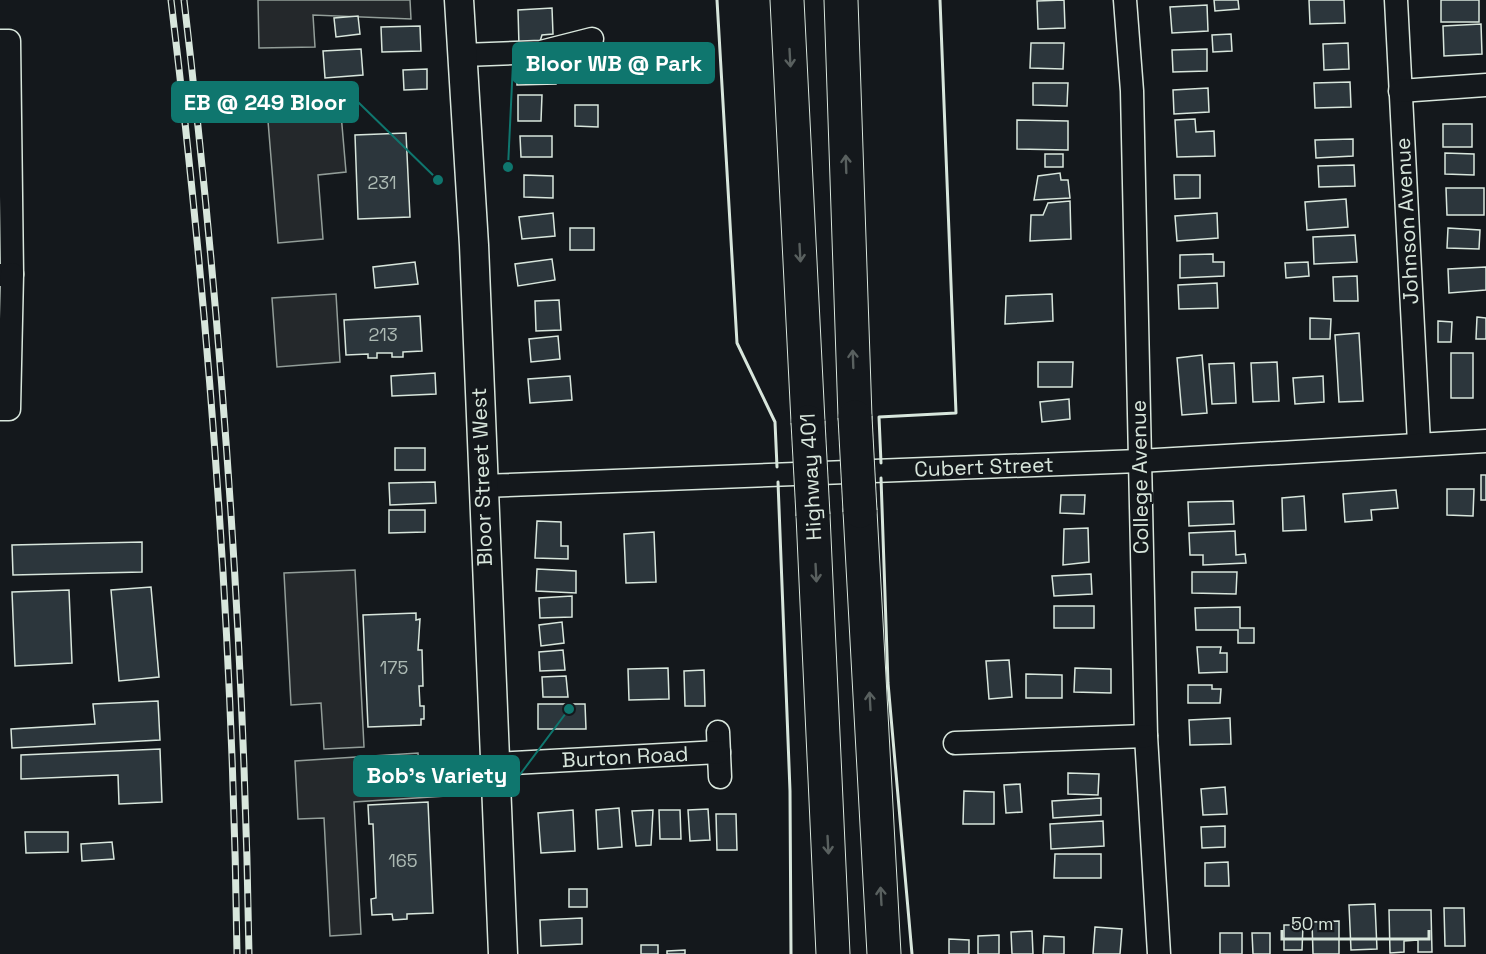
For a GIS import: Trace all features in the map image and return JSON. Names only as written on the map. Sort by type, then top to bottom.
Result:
[{"type":"highway","name":"Highway 401","points":[[787,0],[833,954]]},
{"type":"highway","points":[[841,0],[855,417],[884,954]]},
{"type":"main road","name":"Bloor Street West","points":[[459,0],[474,245],[482,486],[503,954]]},
{"type":"street","name":"College Avenue","points":[[1125,0],[1131,91],[1146,736],[1159,954]]},
{"type":"street","name":"Johnson Avenue","points":[[1396,0],[1419,443]]},
{"type":"street","points":[[463,55],[541,52],[592,39]]},
{"type":"street","points":[[0,41],[9,40],[6,274],[9,409],[0,410]]},
{"type":"street","points":[[1400,91],[1486,85]]},
{"type":"street","name":"Cubert Street","points":[[482,486],[1139,461],[1419,443],[1486,441]]},
{"type":"street","points":[[955,744],[1146,736]]},
{"type":"street","name":"Burton Road","points":[[495,764],[719,742],[720,777]]},
{"type":"shaded area","points":[[258,0],[410,0],[411,19],[313,15],[315,47],[259,48]]},
{"type":"shaded area","points":[[340,102],[346,172],[318,175],[323,239],[278,243],[267,109]]},
{"type":"shaded area","points":[[336,294],[340,362],[277,367],[272,298]]},
{"type":"shaded area","points":[[355,570],[364,747],[324,749],[321,703],[291,705],[284,573]]},
{"type":"shaded area","points":[[418,753],[419,770],[445,768],[446,796],[354,802],[361,934],[330,936],[324,818],[298,819],[295,761]]},
{"type":"building","points":[[1064,0],[1065,28],[1038,29],[1037,1]]},
{"type":"building","points":[[1214,0],[1238,0],[1239,9],[1215,11]]},
{"type":"building","points":[[1309,0],[1344,0],[1345,23],[1310,24]]},
{"type":"building","points":[[1441,0],[1479,0],[1479,22],[1441,22]]},
{"type":"building","points":[[1207,5],[1208,31],[1172,33],[1170,7]]},
{"type":"building","points":[[552,8],[553,34],[542,35],[539,45],[519,46],[518,10]]},
{"type":"building","points":[[358,16],[360,34],[336,37],[334,18]]},
{"type":"building","points":[[1481,24],[1482,54],[1444,56],[1443,26]]},
{"type":"building","points":[[420,26],[421,51],[382,52],[381,27]]},
{"type":"building","points":[[1231,34],[1232,51],[1213,52],[1212,35]]},
{"type":"building","points":[[1031,43],[1064,43],[1063,69],[1030,68]]},
{"type":"building","points":[[1348,43],[1349,69],[1324,70],[1323,44]]},
{"type":"building","points":[[361,49],[363,75],[325,78],[323,51]]},
{"type":"building","points":[[1207,49],[1207,71],[1173,72],[1172,50]]},
{"type":"building","points":[[556,62],[556,84],[517,85],[516,63]]},
{"type":"building","points":[[427,69],[427,89],[404,90],[403,70]]},
{"type":"building","points":[[1350,82],[1351,107],[1315,108],[1314,83]]},
{"type":"building","points":[[1033,83],[1068,83],[1067,106],[1033,105]]},
{"type":"building","points":[[1208,88],[1209,112],[1174,114],[1173,90]]},
{"type":"building","points":[[518,95],[542,95],[541,121],[518,121]]},
{"type":"building","points":[[575,105],[598,105],[598,127],[575,126]]},
{"type":"building","points":[[1195,119],[1196,132],[1214,131],[1215,156],[1177,157],[1175,120]]},
{"type":"building","points":[[1017,120],[1068,121],[1068,150],[1017,149]]},
{"type":"building","points":[[1443,124],[1472,124],[1472,147],[1443,147]]},
{"type":"building","points":[[406,133],[410,217],[358,219],[355,135]]},
{"type":"building","points":[[520,136],[552,136],[552,157],[521,157]]},
{"type":"building","points":[[1353,139],[1353,156],[1316,158],[1315,140]]},
{"type":"building","points":[[1445,153],[1474,154],[1474,175],[1445,174]]},
{"type":"building","points":[[1045,154],[1063,154],[1063,167],[1045,167]]},
{"type":"building","points":[[1354,165],[1355,186],[1319,187],[1318,166]]},
{"type":"building","points":[[1060,173],[1061,180],[1068,180],[1070,198],[1034,200],[1038,176]]},
{"type":"building","points":[[524,175],[553,176],[553,198],[524,197]]},
{"type":"building","points":[[1174,175],[1200,175],[1200,198],[1175,199]]},
{"type":"building","points":[[1446,188],[1484,188],[1484,215],[1447,215]]},
{"type":"building","points":[[1346,199],[1348,227],[1307,230],[1305,202]]},
{"type":"building","points":[[1070,201],[1071,239],[1030,241],[1031,215],[1043,215],[1048,203]]},
{"type":"building","points":[[553,213],[555,236],[522,239],[519,217]]},
{"type":"building","points":[[1217,213],[1218,238],[1177,241],[1175,216]]},
{"type":"building","points":[[570,228],[594,228],[594,250],[570,250]]},
{"type":"building","points":[[1448,228],[1480,230],[1479,249],[1447,248]]},
{"type":"building","points":[[1355,235],[1357,262],[1314,264],[1313,237]]},
{"type":"building","points":[[1213,254],[1213,262],[1224,262],[1224,276],[1180,278],[1180,255]]},
{"type":"building","points":[[552,259],[555,280],[518,286],[515,264]]},
{"type":"building","points":[[415,262],[418,284],[375,288],[373,267]]},
{"type":"building","points":[[1308,262],[1309,276],[1286,278],[1285,263]]},
{"type":"building","points":[[1486,267],[1486,290],[1449,293],[1448,269]]},
{"type":"building","points":[[1357,276],[1358,301],[1334,301],[1333,277]]},
{"type":"building","points":[[1217,283],[1218,308],[1179,309],[1178,285]]},
{"type":"building","points":[[1052,294],[1053,321],[1005,324],[1006,296]]},
{"type":"building","points":[[559,300],[561,330],[536,331],[535,301]]},
{"type":"building","points":[[420,316],[422,351],[403,352],[403,357],[392,357],[392,353],[377,353],[377,358],[368,358],[368,354],[346,355],[344,320]]},
{"type":"building","points":[[1477,317],[1486,318],[1486,339],[1476,339]]},
{"type":"building","points":[[1310,318],[1331,319],[1330,339],[1310,339]]},
{"type":"building","points":[[1438,321],[1452,322],[1451,342],[1438,342]]},
{"type":"building","points":[[1359,333],[1363,401],[1339,402],[1335,335]]},
{"type":"building","points":[[558,336],[560,359],[531,362],[529,339]]},
{"type":"building","points":[[1451,353],[1473,353],[1473,398],[1451,398]]},
{"type":"building","points":[[1202,355],[1207,413],[1182,415],[1177,358]]},
{"type":"building","points":[[1038,362],[1073,362],[1072,387],[1038,387]]},
{"type":"building","points":[[1277,362],[1279,401],[1253,402],[1251,363]]},
{"type":"building","points":[[1234,363],[1236,403],[1212,404],[1209,364]]},
{"type":"building","points":[[435,373],[436,394],[392,396],[391,376]]},
{"type":"building","points":[[570,376],[572,400],[530,403],[528,379]]},
{"type":"building","points":[[1323,376],[1324,402],[1295,404],[1293,378]]},
{"type":"building","points":[[1069,399],[1070,419],[1042,422],[1040,402]]},
{"type":"building","points":[[395,448],[425,448],[425,470],[395,470]]},
{"type":"building","points":[[1481,475],[1486,475],[1486,500],[1481,500]]},
{"type":"building","points":[[435,482],[436,503],[390,505],[389,483]]},
{"type":"building","points":[[1447,489],[1474,489],[1473,516],[1447,515]]},
{"type":"building","points":[[1396,490],[1398,508],[1371,510],[1372,520],[1345,522],[1343,494]]},
{"type":"building","points":[[1061,495],[1085,495],[1084,514],[1060,513]]},
{"type":"building","points":[[1304,496],[1306,530],[1283,531],[1282,498]]},
{"type":"building","points":[[1233,501],[1234,524],[1189,526],[1188,502]]},
{"type":"building","points":[[389,510],[425,510],[425,532],[389,533]]},
{"type":"building","points":[[537,521],[561,522],[561,546],[568,546],[568,559],[535,558]]},
{"type":"building","points":[[1088,528],[1089,562],[1063,565],[1064,529]]},
{"type":"building","points":[[1235,531],[1236,555],[1245,554],[1246,563],[1203,565],[1203,555],[1190,555],[1189,533]]},
{"type":"building","points":[[654,532],[656,582],[626,583],[624,534]]},
{"type":"building","points":[[142,542],[142,572],[13,575],[12,545]]},
{"type":"building","points":[[537,569],[576,571],[576,593],[536,591]]},
{"type":"building","points":[[1192,572],[1237,572],[1236,594],[1192,593]]},
{"type":"building","points":[[1091,574],[1092,594],[1054,596],[1052,576]]},
{"type":"building","points":[[151,587],[159,677],[119,681],[111,590]]},
{"type":"building","points":[[69,590],[72,663],[15,666],[12,592]]},
{"type":"building","points":[[572,596],[572,617],[540,618],[539,598]]},
{"type":"building","points":[[1054,606],[1094,606],[1094,628],[1054,628]]},
{"type":"building","points":[[1240,607],[1240,628],[1254,628],[1254,643],[1238,643],[1238,630],[1196,630],[1195,608]]},
{"type":"building","points":[[416,613],[416,620],[420,619],[418,650],[422,650],[423,686],[419,686],[420,706],[424,706],[424,719],[421,719],[421,725],[368,727],[363,615]]},
{"type":"building","points":[[562,622],[564,643],[541,646],[539,625]]},
{"type":"building","points":[[1197,647],[1221,647],[1220,653],[1227,653],[1227,672],[1199,673]]},
{"type":"building","points":[[563,650],[565,670],[540,671],[539,652]]},
{"type":"building","points":[[1009,660],[1012,697],[989,699],[986,661]]},
{"type":"building","points":[[668,668],[669,699],[629,700],[628,669]]},
{"type":"building","points":[[1075,668],[1111,669],[1111,693],[1074,692]]},
{"type":"building","points":[[704,670],[705,706],[685,706],[684,671]]},
{"type":"building","points":[[1026,674],[1062,675],[1062,698],[1026,698]]},
{"type":"building","points":[[566,676],[568,697],[543,697],[542,677]]},
{"type":"building","points":[[1188,685],[1212,685],[1212,689],[1221,689],[1220,703],[1188,703]]},
{"type":"building","points":[[158,701],[160,740],[12,748],[11,729],[95,724],[93,704]]},
{"type":"building","points":[[538,704],[585,704],[586,729],[538,729]]},
{"type":"building","points":[[1230,718],[1231,744],[1190,745],[1189,720]]},
{"type":"building","points":[[160,749],[162,802],[119,804],[118,775],[21,779],[21,755]]},
{"type":"building","points":[[1068,773],[1099,774],[1098,795],[1068,794]]},
{"type":"building","points":[[1020,784],[1022,812],[1006,813],[1004,785]]},
{"type":"building","points":[[1225,787],[1227,814],[1203,815],[1201,789]]},
{"type":"building","points":[[964,791],[994,792],[994,824],[963,824]]},
{"type":"building","points":[[1101,798],[1101,815],[1053,818],[1052,801]]},
{"type":"building","points":[[428,802],[433,913],[407,914],[407,919],[393,920],[392,914],[372,915],[371,899],[376,898],[373,824],[369,824],[368,805]]},
{"type":"building","points":[[619,808],[622,847],[598,849],[596,810]]},
{"type":"building","points":[[708,809],[710,840],[690,841],[688,810]]},
{"type":"building","points":[[573,810],[575,851],[541,853],[538,813]]},
{"type":"building","points":[[653,810],[651,845],[636,846],[632,811]]},
{"type":"building","points":[[659,810],[680,810],[681,839],[660,839]]},
{"type":"building","points":[[716,814],[736,814],[737,850],[717,850]]},
{"type":"building","points":[[1103,821],[1104,846],[1051,849],[1050,824]]},
{"type":"building","points":[[1225,826],[1225,847],[1202,848],[1201,827]]},
{"type":"building","points":[[25,832],[68,832],[68,852],[26,853]]},
{"type":"building","points":[[112,842],[114,859],[82,861],[81,844]]},
{"type":"building","points":[[1055,854],[1101,854],[1101,878],[1054,878]]},
{"type":"building","points":[[1228,862],[1229,886],[1205,886],[1205,863]]},
{"type":"building","points":[[569,889],[587,889],[587,907],[569,907]]},
{"type":"building","points":[[1375,904],[1377,949],[1351,950],[1349,905]]},
{"type":"building","points":[[1444,908],[1464,908],[1465,946],[1445,946]]},
{"type":"building","points":[[1389,910],[1431,910],[1432,952],[1418,952],[1418,940],[1404,941],[1404,952],[1390,953]]},
{"type":"building","points":[[582,918],[582,944],[541,946],[540,920]]},
{"type":"building","points":[[1339,921],[1339,954],[1313,954],[1312,922]]},
{"type":"building","points":[[1284,925],[1303,925],[1302,950],[1284,950]]},
{"type":"building","points":[[1095,927],[1122,929],[1120,954],[1093,954]]},
{"type":"building","points":[[1032,931],[1033,954],[1012,954],[1011,932]]},
{"type":"building","points":[[1220,933],[1242,933],[1242,954],[1220,954]]},
{"type":"building","points":[[1252,933],[1270,933],[1270,954],[1253,954]]},
{"type":"building","points":[[999,935],[999,954],[978,954],[978,936]]},
{"type":"building","points":[[1044,936],[1064,937],[1064,954],[1043,954]]},
{"type":"building","points":[[949,939],[969,940],[969,954],[949,954]]},
{"type":"building","points":[[641,945],[658,945],[658,954],[641,954]]},
{"type":"building","points":[[685,950],[685,954],[667,954],[667,951]]},
{"type":"railway","points":[[171,0],[197,238],[217,476],[230,715],[237,954]]},
{"type":"railway","points":[[184,0],[220,357],[242,715],[249,954]]},
{"type":"wall","points":[[717,0],[737,343],[775,422],[777,467]]},
{"type":"wall","points":[[881,463],[879,417],[956,413],[940,0]]},
{"type":"wall","points":[[881,478],[888,683],[912,954]]},
{"type":"wall","points":[[778,482],[790,791],[791,954]]},
{"type":"place","name":"Bloor WB @ Park","points":[[508,167]]},
{"type":"place","name":"EB @ 249 Bloor","points":[[438,180]]},
{"type":"place","name":"Bob's Variety","points":[[569,709]]}]
